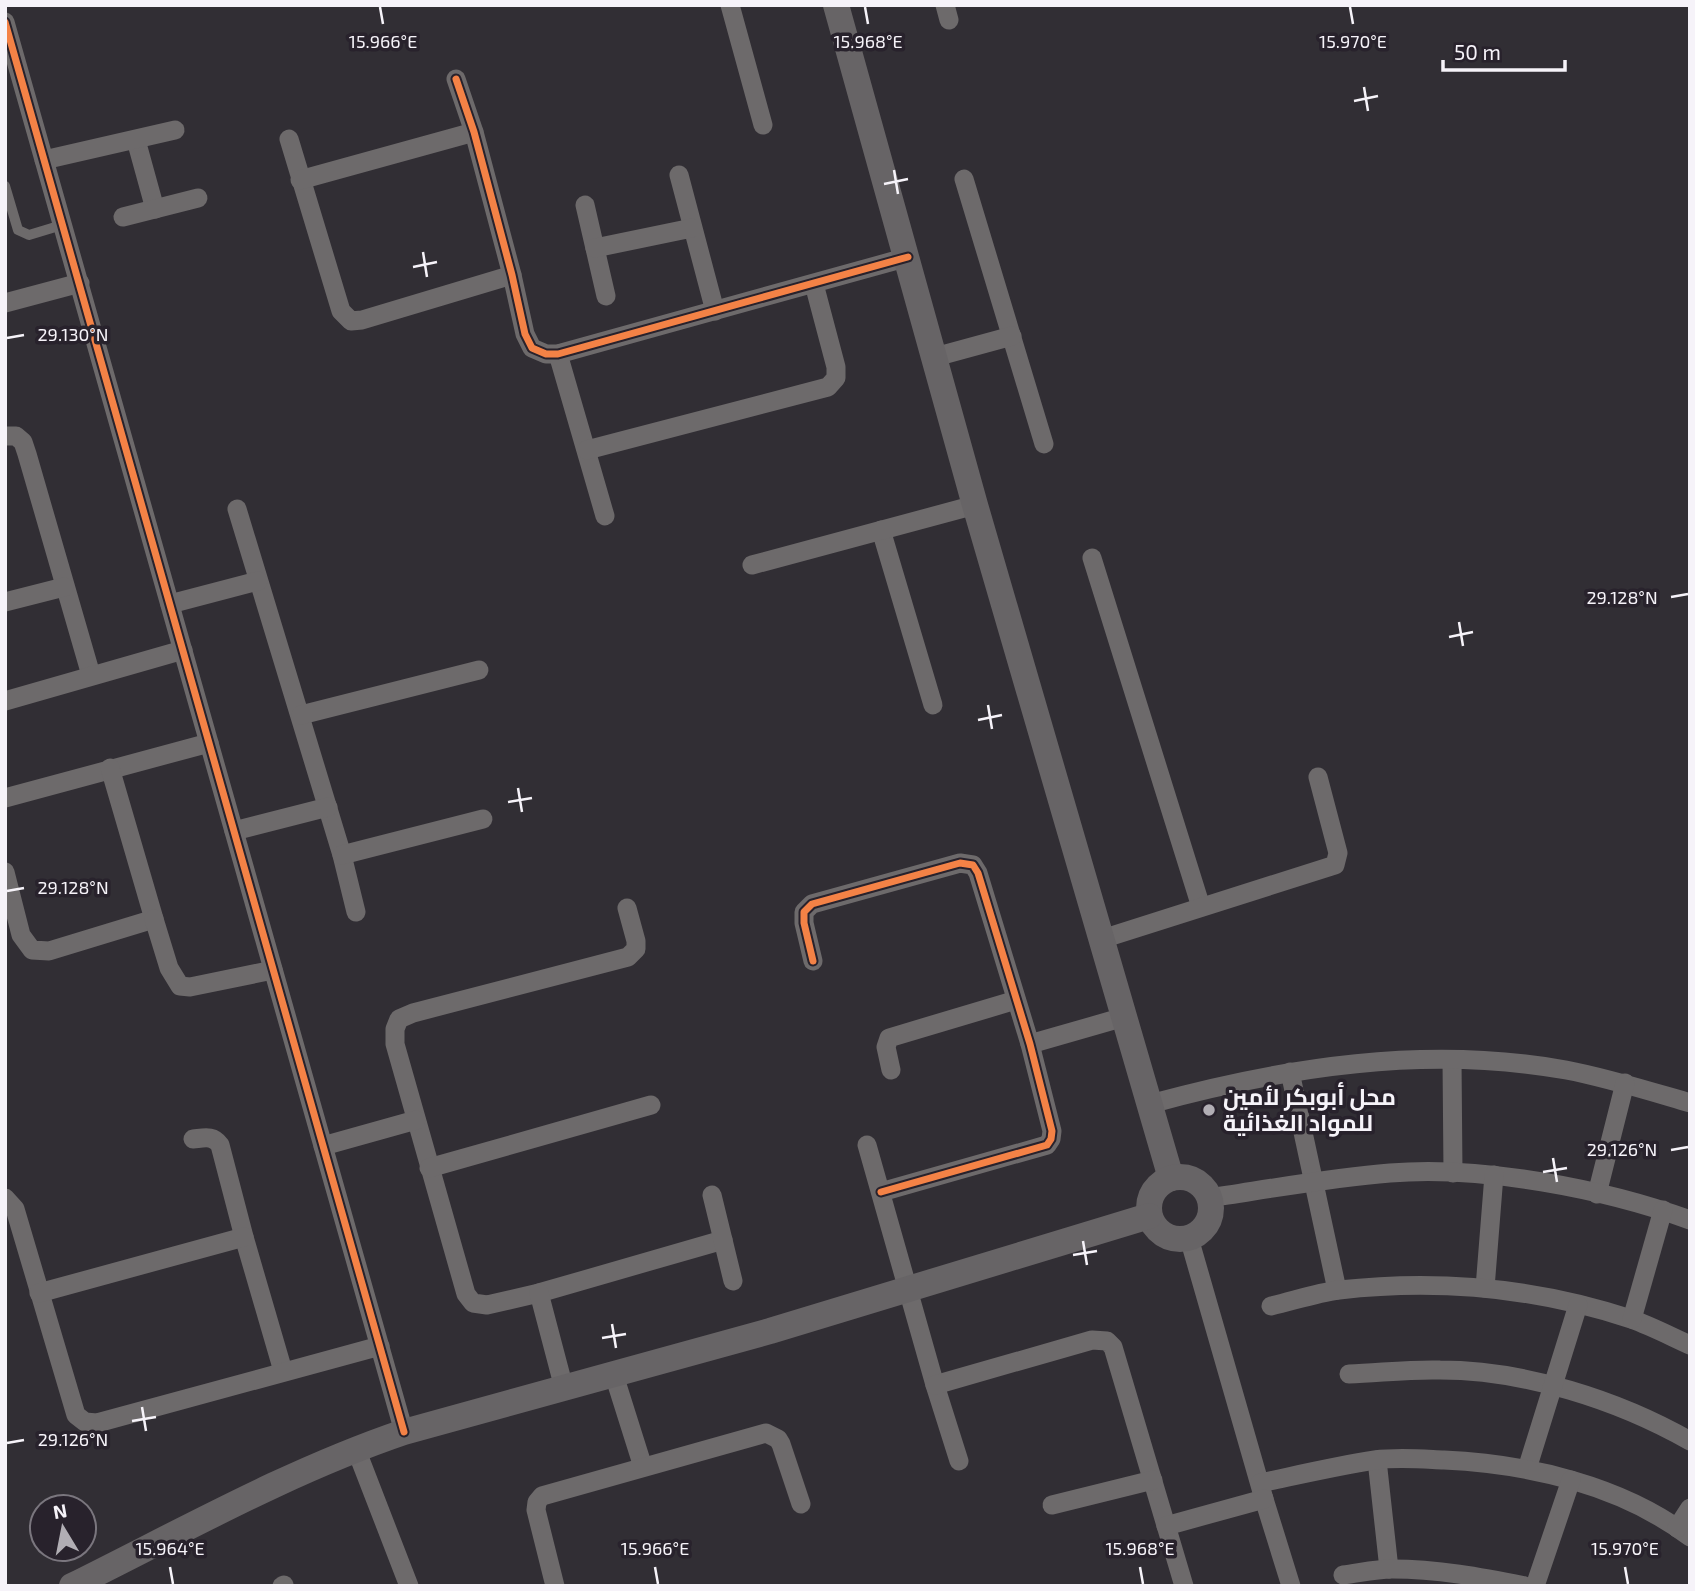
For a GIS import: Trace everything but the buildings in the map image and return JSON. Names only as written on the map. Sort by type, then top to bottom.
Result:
[{"type":"main road","points":[[836,5],[975,505],[1171,1178]]},
{"type":"main road","points":[[1171,1178],[1190,1178],[1198,1183],[1209,1198],[1210,1214],[1207,1222],[1203,1229],[1189,1238],[1179,1239],[1160,1232],[1149,1216],[1148,1206],[1155,1188],[1171,1178]]},
{"type":"main road","points":[[72,1586],[297,1475],[356,1449],[404,1432],[614,1375],[1149,1216]]},
{"type":"street","points":[[730,5],[763,125]]},
{"type":"street","points":[[5,22],[8,46],[80,282],[404,1432]]},
{"type":"street","points":[[456,79],[474,132],[525,334],[532,348],[546,354],[558,354],[908,257]]},
{"type":"street","points":[[44,160],[175,130]]},
{"type":"street","points":[[300,180],[474,132]]},
{"type":"street","points":[[289,139],[341,310],[351,321],[512,275]]},
{"type":"street","points":[[136,140],[155,209]]},
{"type":"street","points":[[679,175],[715,311]]},
{"type":"street","points":[[964,179],[1044,444]]},
{"type":"street","points":[[123,217],[198,198]]},
{"type":"street","points":[[585,205],[606,296]]},
{"type":"street","points":[[595,248],[692,228]]},
{"type":"street","points":[[5,303],[80,282]]},
{"type":"street","points":[[587,450],[828,387],[836,378],[836,367],[814,284]]},
{"type":"street","points":[[935,357],[1012,336]]},
{"type":"street","points":[[558,354],[605,516]]},
{"type":"street","points":[[5,436],[16,436],[23,442],[91,675]]},
{"type":"street","points":[[752,565],[975,505]]},
{"type":"street","points":[[237,509],[301,715],[356,912]]},
{"type":"street","points":[[881,530],[933,705]]},
{"type":"street","points":[[1091,558],[1201,907]]},
{"type":"street","points":[[170,604],[258,581]]},
{"type":"street","points":[[5,602],[64,587]]},
{"type":"street","points":[[5,701],[183,650]]},
{"type":"street","points":[[301,715],[479,670]]},
{"type":"street","points":[[5,798],[209,743]]},
{"type":"street","points":[[110,768],[169,968],[180,986],[190,987],[273,970]]},
{"type":"street","points":[[1102,939],[1335,866],[1338,853],[1318,777]]},
{"type":"street","points":[[234,831],[328,807]]},
{"type":"street","points":[[342,855],[483,820]]},
{"type":"street","points":[[813,961],[804,923],[804,912],[812,904],[960,863],[973,865],[978,873],[1030,1044],[1052,1131],[1051,1139],[1047,1145],[881,1192]]},
{"type":"street","points":[[5,872],[21,935],[32,950],[49,951],[154,919]]},
{"type":"street","points":[[626,908],[636,942],[636,949],[628,957],[413,1013],[399,1019],[395,1029],[395,1044],[429,1168],[466,1294],[474,1303],[487,1305],[539,1293],[723,1240]]},
{"type":"street","points":[[891,1070],[886,1047],[889,1038],[1016,1000]]},
{"type":"street","points":[[1030,1044],[1124,1017]]},
{"type":"street","points":[[1150,1104],[1224,1084],[1290,1072],[1391,1060],[1452,1060],[1532,1065],[1625,1083],[1690,1102]]},
{"type":"street","points":[[1452,1060],[1452,1173]]},
{"type":"street","points":[[1290,1072],[1337,1290]]},
{"type":"street","points":[[1597,1194],[1625,1083]]},
{"type":"street","points":[[429,1168],[651,1105]]},
{"type":"street","points":[[323,1146],[416,1120]]},
{"type":"street","points":[[192,1139],[211,1137],[220,1145],[283,1371]]},
{"type":"street","points":[[867,1145],[959,1461]]},
{"type":"street","points":[[1209,1198],[1392,1172],[1452,1173],[1494,1175],[1597,1194],[1663,1210],[1690,1220]]},
{"type":"street","points":[[1485,1288],[1494,1175]]},
{"type":"street","points":[[712,1195],[733,1281]]},
{"type":"street","points":[[5,1198],[15,1209],[76,1415],[85,1422],[97,1423],[380,1346]]},
{"type":"street","points":[[1632,1319],[1663,1210]]},
{"type":"street","points":[[39,1293],[244,1237]]},
{"type":"street","points":[[1189,1238],[1291,1586]]},
{"type":"street","points":[[1271,1306],[1337,1290],[1412,1286],[1485,1288],[1534,1294],[1632,1319],[1690,1345]]},
{"type":"street","points":[[539,1293],[564,1388]]},
{"type":"street","points":[[1527,1469],[1578,1306]]},
{"type":"street","points":[[935,1385],[1092,1340],[1107,1341],[1113,1348],[1184,1586]]},
{"type":"street","points":[[1349,1374],[1441,1370],[1488,1374],[1589,1395],[1655,1421],[1690,1441]]},
{"type":"street","points":[[614,1375],[643,1467]]},
{"type":"street","points":[[555,1586],[536,1510],[537,1502],[542,1496],[766,1433],[772,1434],[781,1444],[801,1504]]},
{"type":"street","points":[[356,1449],[409,1586]]},
{"type":"street","points":[[1377,1460],[1389,1569]]},
{"type":"street","points":[[1166,1526],[1262,1491],[1377,1460],[1460,1461],[1527,1469],[1571,1480],[1616,1497],[1684,1532],[1690,1508]]},
{"type":"street","points":[[1052,1505],[1153,1480]]},
{"type":"street","points":[[1535,1586],[1571,1480]]},
{"type":"street","points":[[1343,1575],[1389,1569],[1466,1574],[1525,1586]]},
{"type":"lane","points":[[5,186],[18,230],[29,235],[62,225]]},
{"type":"cycle path","points":[[5,22],[404,1432]]},
{"type":"cycle path","points":[[456,79],[474,132],[525,334],[532,348],[546,354],[558,354],[908,257]]},
{"type":"cycle path","points":[[813,961],[804,923],[804,912],[812,904],[960,863],[973,865],[978,873],[1030,1044],[1052,1131],[1051,1139],[1047,1145],[881,1192]]},
{"type":"place","name":"محل أبوبكر لأمين للمواد الغذائية","points":[[1209,1110]]}]
